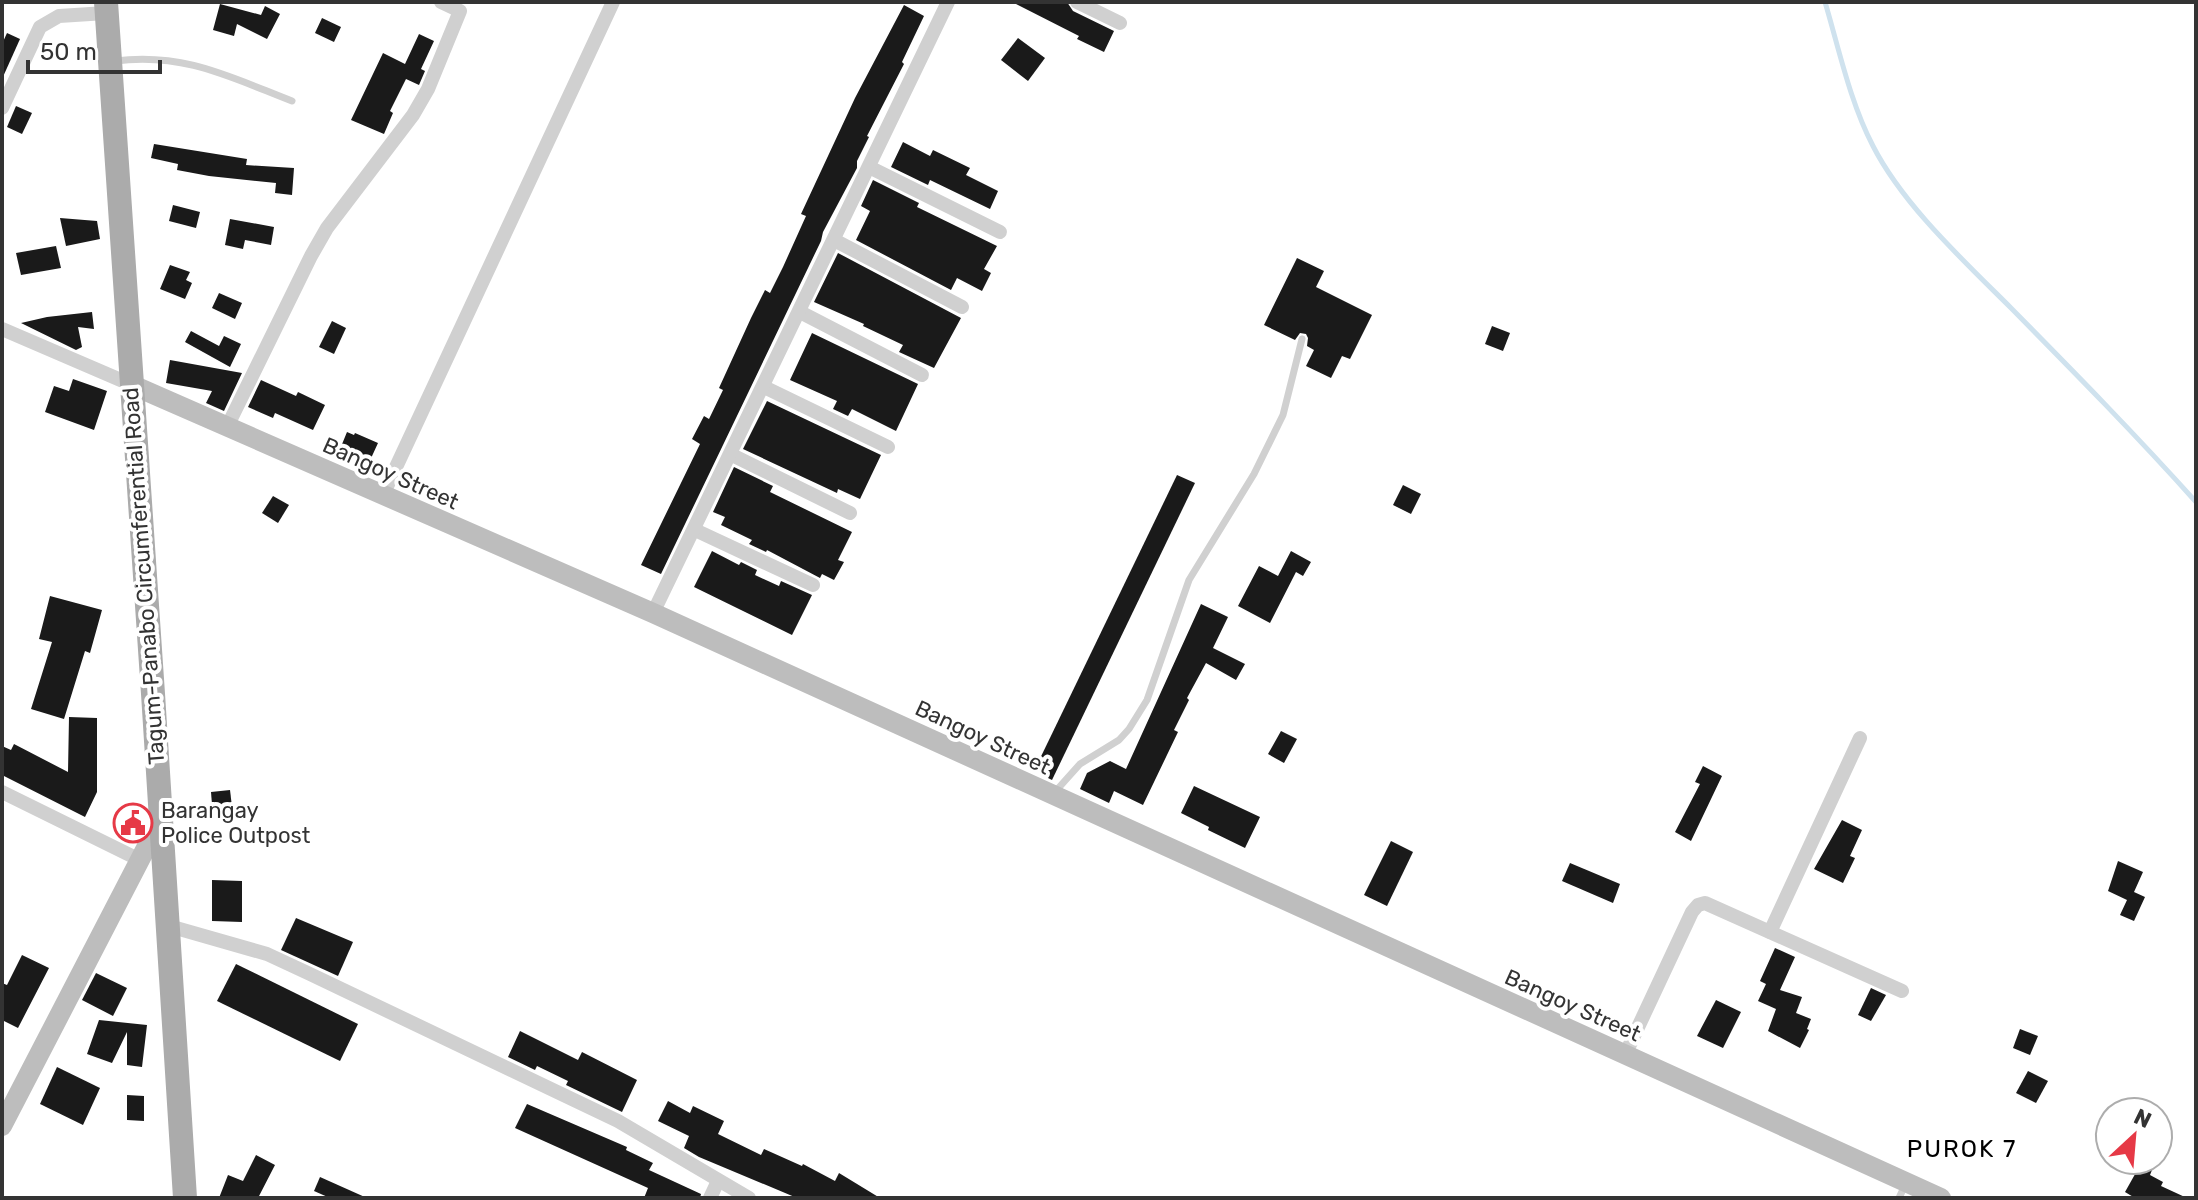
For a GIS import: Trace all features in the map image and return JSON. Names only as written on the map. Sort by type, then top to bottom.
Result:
[{"type":"main road","name":"Tagum-Panabo Circumferential Road","points":[[106,7],[185,1198]]},
{"type":"main road","name":"Bangoy Street","points":[[130,384],[653,613],[1625,1055],[1903,1191],[1941,1198]]},
{"type":"main road","points":[[2,1126],[160,821]]},
{"type":"street","points":[[227,427],[270,335],[319,242],[413,115],[428,89],[462,7],[441,2]]},
{"type":"street","points":[[383,495],[613,2]]},
{"type":"street","points":[[653,613],[732,455],[948,2]]},
{"type":"street","points":[[1077,2],[1120,23]]},
{"type":"street","points":[[2,108],[40,27],[59,16],[106,7]]},
{"type":"street","points":[[869,167],[1000,232]]},
{"type":"street","points":[[834,240],[962,307]]},
{"type":"street","points":[[800,312],[922,375]]},
{"type":"street","name":"Bangoy Street","points":[[2,329],[130,384]]},
{"type":"street","points":[[764,387],[888,447]]},
{"type":"street","points":[[732,455],[850,513]]},
{"type":"street","points":[[695,530],[813,585]]},
{"type":"street","points":[[1770,932],[1860,738]]},
{"type":"street","points":[[2,792],[140,860]]},
{"type":"street","points":[[1625,1055],[1692,912],[1705,903],[1902,991]]},
{"type":"street","points":[[169,926],[267,954],[310,974],[618,1121],[749,1198]]},
{"type":"street","points":[[710,1198],[718,1181]]},
{"type":"lane","points":[[109,62],[136,59],[181,61],[292,101]]},
{"type":"lane","points":[[1053,795],[1080,764],[1119,740],[1138,716],[1159,669],[1189,580],[1254,474],[1283,415],[1302,339]]},
{"type":"building","points":[[1012,2],[1067,2],[1073,11],[1114,31],[1104,52]]},
{"type":"building","points":[[220,4],[261,15],[265,6],[280,14],[267,39],[237,24],[234,36],[213,30]]},
{"type":"building","points":[[904,5],[924,16],[902,62],[904,64],[867,136],[857,168],[823,232],[661,574],[641,565],[700,444],[692,439],[704,416],[709,419],[723,390],[719,388],[751,318],[765,290],[770,293],[783,267],[806,216],[801,214],[855,98]]},
{"type":"building","points":[[322,18],[341,27],[334,42],[315,33]]},
{"type":"building","points":[[7,33],[20,39],[2,79],[2,44]]},
{"type":"building","points":[[419,34],[434,41],[421,69],[425,71],[419,85],[406,79],[390,111],[393,113],[384,134],[351,120],[383,53],[405,64]]},
{"type":"building","points":[[1018,38],[1045,58],[1028,81],[1001,60]]},
{"type":"building","points":[[16,106],[32,113],[22,134],[7,127]]},
{"type":"building","points":[[903,142],[930,156],[933,150],[970,168],[966,175],[998,191],[990,209],[930,180],[928,185],[891,167]]},
{"type":"building","points":[[154,144],[247,159],[246,165],[294,168],[292,195],[275,193],[276,183],[177,170],[178,164],[151,158]]},
{"type":"building","points":[[873,180],[919,203],[917,207],[997,246],[984,269],[991,273],[982,291],[957,278],[951,290],[856,240],[870,211],[861,206]]},
{"type":"building","points":[[173,205],[200,212],[196,228],[169,221]]},
{"type":"building","points":[[60,218],[97,221],[100,239],[66,246]]},
{"type":"building","points":[[230,219],[274,227],[271,245],[245,240],[243,249],[225,245]]},
{"type":"building","points":[[56,246],[61,268],[21,275],[16,253]]},
{"type":"building","points":[[838,253],[961,318],[934,368],[899,352],[903,345],[814,302]]},
{"type":"building","points":[[1297,258],[1324,271],[1316,287],[1372,315],[1350,359],[1342,356],[1331,378],[1306,366],[1314,350],[1307,346],[1306,334],[1300,333],[1295,340],[1264,325]]},
{"type":"building","points":[[170,265],[190,272],[186,280],[192,283],[185,299],[160,289]]},
{"type":"building","points":[[219,293],[242,303],[235,319],[212,308]]},
{"type":"building","points":[[92,312],[94,329],[78,327],[82,347],[76,350],[21,323],[47,317]]},
{"type":"building","points":[[332,321],[346,328],[334,354],[319,347]]},
{"type":"building","points":[[1492,326],[1510,333],[1503,351],[1485,344]]},
{"type":"building","points":[[191,331],[219,346],[224,336],[241,344],[230,367],[185,342]]},
{"type":"building","points":[[812,333],[918,384],[896,431],[852,409],[848,416],[833,409],[837,401],[790,380]]},
{"type":"building","points":[[170,360],[242,373],[224,411],[206,403],[212,391],[166,383]]},
{"type":"building","points":[[73,379],[107,391],[94,430],[45,412],[54,386],[69,391]]},
{"type":"building","points":[[261,380],[325,405],[313,430],[275,413],[273,418],[248,407]]},
{"type":"building","points":[[767,401],[881,455],[860,499],[838,489],[837,493],[743,449]]},
{"type":"building","points":[[347,432],[378,443],[367,467],[338,454]]},
{"type":"building","points":[[734,467],[773,486],[770,492],[852,532],[838,560],[844,562],[834,580],[822,574],[820,578],[749,544],[752,540],[721,525],[725,517],[713,512]]},
{"type":"building","points":[[1177,475],[1195,483],[1052,780],[1034,771]]},
{"type":"building","points":[[1403,485],[1421,494],[1411,514],[1393,505]]},
{"type":"building","points":[[273,496],[289,505],[278,523],[262,513]]},
{"type":"building","points":[[712,551],[757,570],[755,575],[779,586],[781,581],[812,595],[792,635],[694,587]]},
{"type":"building","points":[[1291,551],[1311,562],[1303,576],[1296,572],[1270,623],[1238,606],[1259,566],[1278,576]]},
{"type":"building","points":[[50,596],[102,610],[90,653],[85,651],[64,719],[31,709],[52,642],[39,639]]},
{"type":"building","points":[[1201,604],[1228,617],[1213,648],[1245,664],[1236,680],[1206,663],[1187,698],[1189,700],[1174,730],[1178,732],[1143,805],[1114,791],[1109,803],[1080,789],[1087,773],[1110,761],[1126,769]]},
{"type":"building","points":[[69,717],[97,718],[97,792],[85,817],[2,775],[2,746],[11,750],[14,744],[68,772]]},
{"type":"building","points":[[1281,731],[1297,739],[1284,763],[1268,754]]},
{"type":"building","points":[[1703,766],[1722,776],[1691,841],[1675,832],[1700,784],[1695,782]]},
{"type":"building","points":[[1194,786],[1260,817],[1245,848],[1181,813]]},
{"type":"building","points":[[230,790],[233,815],[213,817],[211,792]]},
{"type":"building","name":"Barangay Police Outpost","points":[[123,814],[143,814],[139,833],[123,832]]},
{"type":"building","points":[[1842,820],[1862,830],[1850,856],[1855,858],[1843,883],[1814,869]]},
{"type":"building","points":[[1391,841],[1413,852],[1387,906],[1364,895]]},
{"type":"building","points":[[2118,861],[2143,872],[2134,892],[2145,897],[2134,921],[2120,915],[2127,900],[2108,891]]},
{"type":"building","points":[[1570,863],[1620,884],[1613,903],[1562,881]]},
{"type":"building","points":[[212,880],[242,881],[242,922],[212,921]]},
{"type":"building","points":[[296,918],[353,942],[338,976],[281,950]]},
{"type":"building","points":[[1775,948],[1795,957],[1780,990],[1802,997],[1796,1013],[1811,1019],[1800,1048],[1768,1031],[1776,1009],[1758,1001],[1766,984],[1760,981]]},
{"type":"building","points":[[22,955],[49,968],[18,1028],[2,1020],[2,983],[7,985]]},
{"type":"building","points":[[236,964],[358,1024],[340,1061],[217,1001]]},
{"type":"building","points":[[96,973],[127,988],[113,1016],[82,1000]]},
{"type":"building","points":[[1871,988],[1886,995],[1871,1021],[1858,1015]]},
{"type":"building","points":[[1716,1000],[1741,1012],[1723,1048],[1697,1036]]},
{"type":"building","points":[[99,1020],[147,1025],[142,1067],[127,1065],[127,1032],[112,1063],[87,1054]]},
{"type":"building","points":[[2020,1029],[2038,1036],[2030,1055],[2013,1048]]},
{"type":"building","points":[[520,1031],[578,1060],[582,1052],[637,1080],[622,1112],[566,1085],[568,1081],[537,1066],[535,1070],[508,1057]]},
{"type":"building","points":[[57,1067],[100,1088],[83,1125],[40,1104]]},
{"type":"building","points":[[2028,1071],[2048,1081],[2036,1103],[2016,1093]]},
{"type":"building","points":[[127,1095],[144,1096],[144,1121],[127,1120]]},
{"type":"building","points":[[668,1101],[690,1113],[693,1106],[724,1121],[718,1134],[761,1155],[764,1149],[835,1181],[839,1173],[880,1198],[797,1198],[699,1157],[684,1148],[689,1136],[658,1121]]},
{"type":"building","points":[[527,1104],[627,1147],[626,1150],[653,1163],[649,1170],[701,1194],[700,1198],[644,1198],[648,1188],[515,1128]]},
{"type":"building","points":[[256,1155],[275,1165],[258,1198],[219,1198],[228,1175],[243,1181]]},
{"type":"building","points":[[2134,1176],[2152,1176],[2163,1182],[2161,1186],[2187,1198],[2135,1198],[2125,1192]]},
{"type":"building","points":[[320,1177],[367,1198],[330,1198],[314,1191]]},
{"type":"waterway","points":[[1825,2],[1858,112],[1873,146],[1901,190],[1955,252],[2105,404],[2196,502]]},
{"type":"place","name":"Barangay Police Outpost","points":[[133,823]]},
{"type":"district","name":"PUROK 7","points":[[1962,1149]]}]
